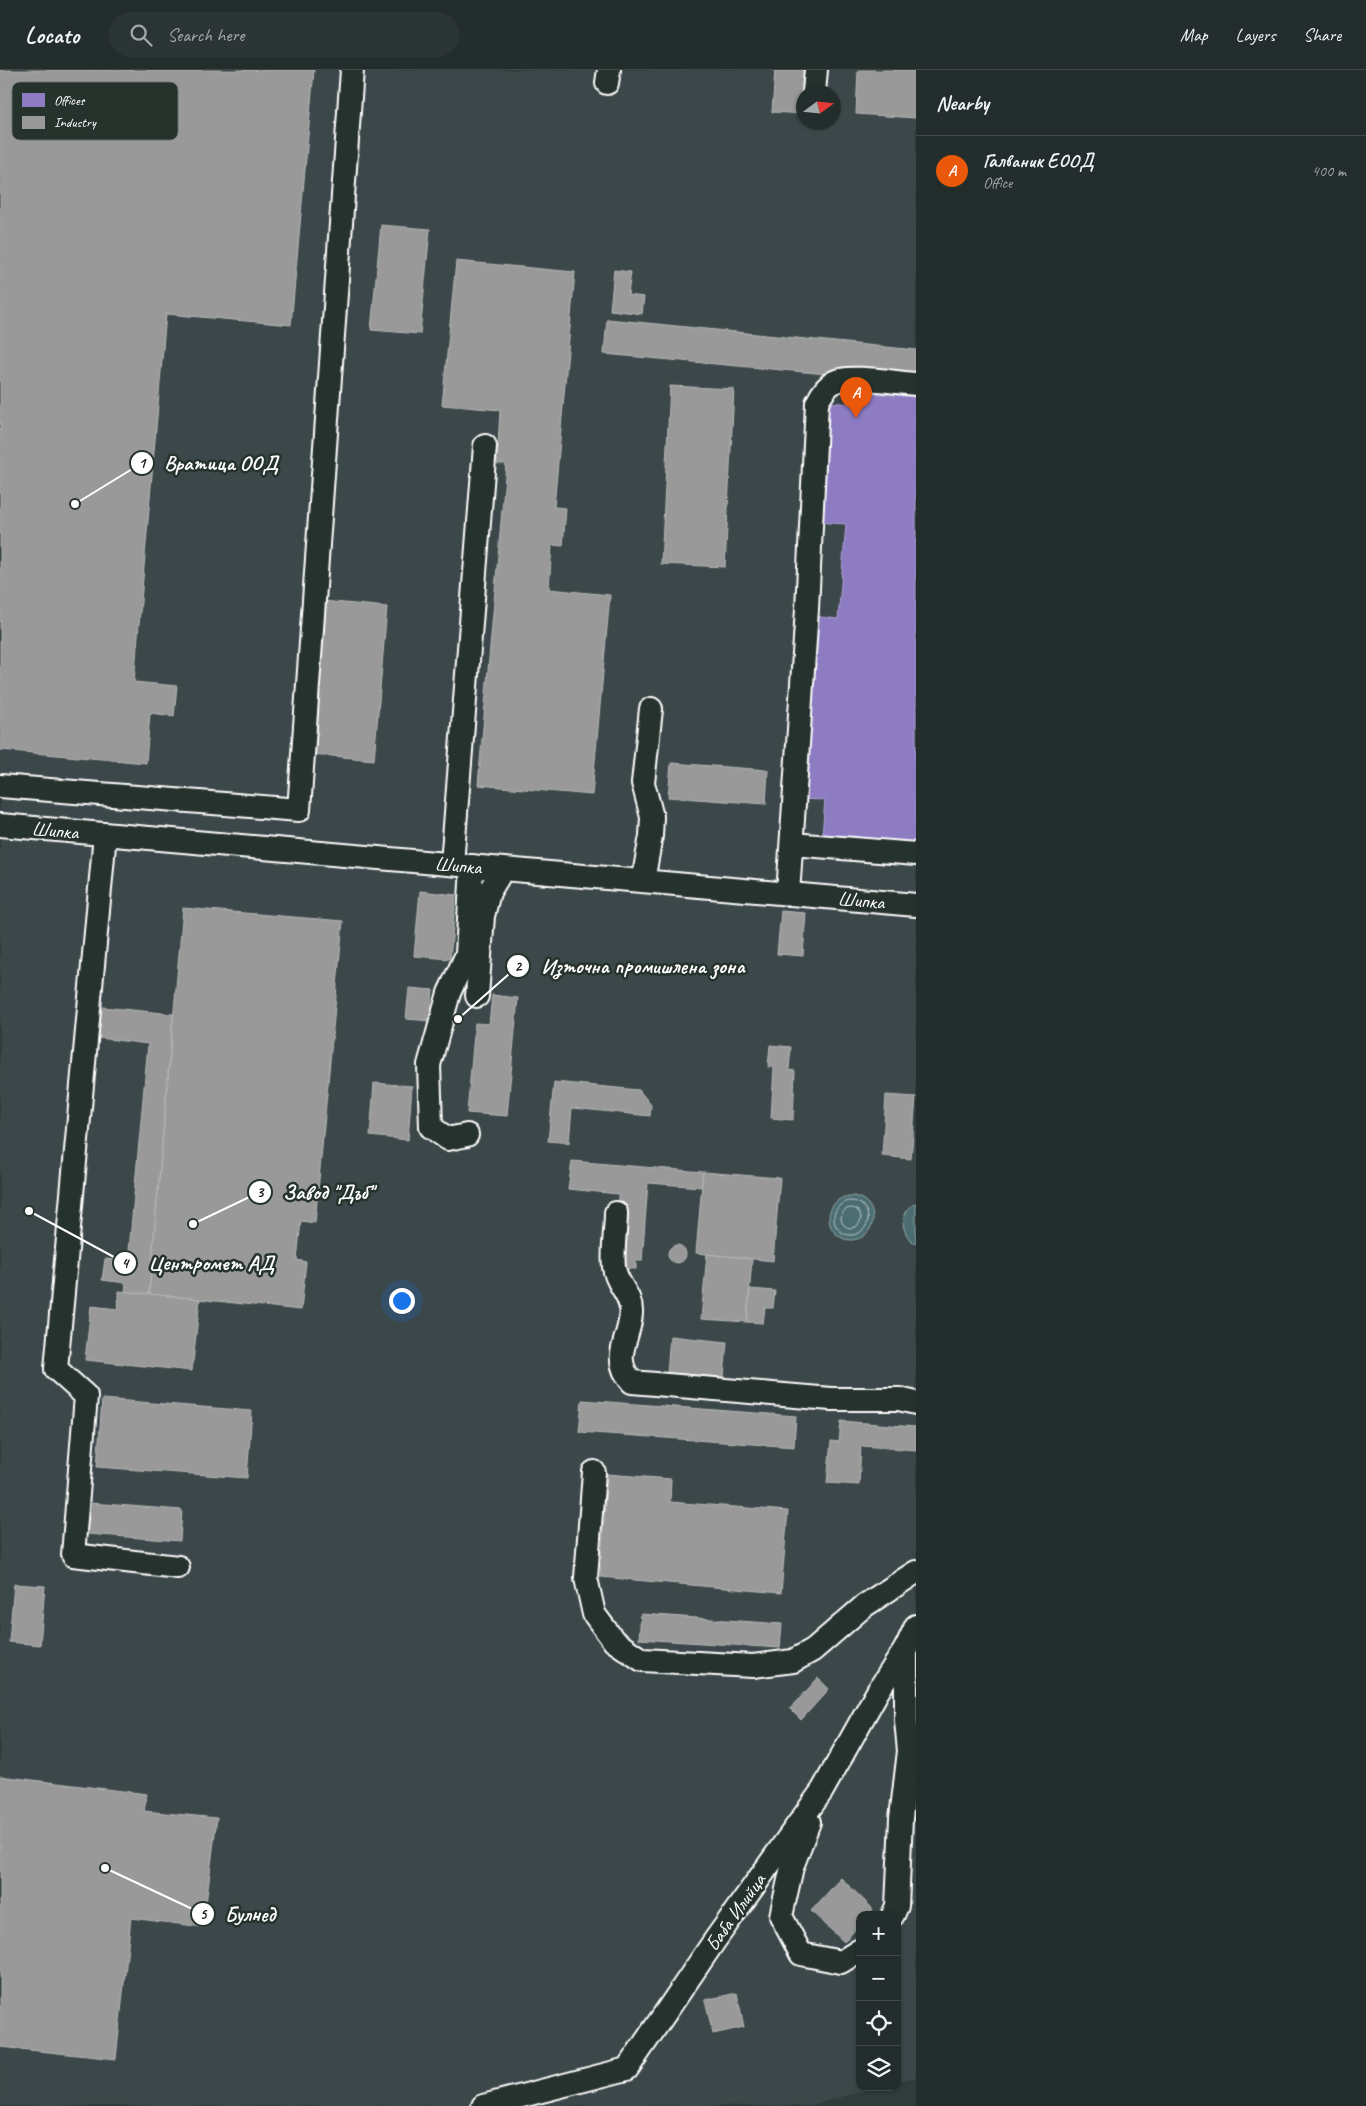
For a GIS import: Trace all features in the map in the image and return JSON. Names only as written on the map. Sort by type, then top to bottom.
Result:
[{"type":"street","points":[[0,786],[299,810],[352,70]]},
{"type":"street","points":[[815,85],[816,70]]},
{"type":"street","points":[[788,894],[817,403],[824,390],[834,382],[846,378],[916,384]]},
{"type":"street","points":[[467,1135],[448,1139],[431,1127],[429,1065],[449,993],[467,954],[462,865],[485,446]]},
{"type":"street","points":[[642,881],[651,836],[652,817],[643,782],[651,709]]},
{"type":"street","name":"Шипка","points":[[0,825],[916,905]]},
{"type":"street","points":[[105,834],[56,1369],[86,1396],[72,1555],[178,1567]]},
{"type":"street","points":[[792,844],[916,854]]},
{"type":"street","points":[[477,996],[483,916],[489,892],[503,869]]},
{"type":"street","points":[[616,1213],[614,1268],[619,1282],[629,1296],[631,1313],[621,1361],[624,1373],[632,1382],[831,1399],[899,1399],[916,1403]]},
{"type":"street","points":[[594,1472],[586,1578],[594,1614],[614,1641],[642,1660],[753,1666],[793,1661],[813,1650],[864,1606],[916,1572]]},
{"type":"street","name":"Баба Илийца","points":[[483,2106],[627,2069],[715,1940],[822,1791],[878,1691],[906,1648],[916,1626]]},
{"type":"street","points":[[894,1911],[897,1906],[901,1818],[909,1750],[906,1720],[906,1648]]},
{"type":"street","points":[[822,1791],[792,1867],[781,1916],[801,1954],[841,1962],[856,1953]]},
{"type":"shaded area","points":[[0,70],[916,70],[916,2077],[901,2081],[901,1911],[856,1911],[856,2091],[863,2091],[808,2106],[0,2106]]},
{"type":"water","points":[[851,1196],[863,1200],[869,1206],[873,1218],[869,1230],[863,1236],[851,1240],[839,1236],[833,1230],[829,1218],[833,1206],[839,1200]]},
{"type":"water","points":[[916,1203],[916,1244],[906,1235],[903,1223],[906,1212]]},
{"type":"building: Offices","points":[[857,392],[916,397],[916,844],[822,836],[825,800],[799,799],[813,616],[838,619],[846,524],[815,522],[825,402],[856,404]]},
{"type":"building: Industry","points":[[0,70],[314,70],[291,325],[166,314],[134,682],[177,686],[174,716],[150,713],[146,763],[0,750]]},
{"type":"building: Industry","points":[[775,70],[806,70],[805,85],[796,85],[796,114],[772,112]]},
{"type":"building: Industry","points":[[858,70],[916,70],[916,118],[856,114]]},
{"type":"building: Industry","points":[[381,225],[430,229],[420,334],[371,330]]},
{"type":"building: Industry","points":[[456,261],[575,272],[554,507],[566,508],[563,546],[552,545],[549,589],[610,595],[592,795],[478,785],[506,464],[497,464],[500,410],[442,405]]},
{"type":"building: Industry","points":[[614,270],[631,272],[628,295],[644,297],[642,314],[610,310]]},
{"type":"building: Industry","points":[[607,319],[916,350],[916,382],[604,354]]},
{"type":"building: Industry","points":[[670,386],[734,389],[725,567],[661,564]]},
{"type":"building: Industry","points":[[323,601],[387,607],[374,760],[311,754]]},
{"type":"building: Industry","points":[[671,763],[768,770],[766,804],[668,797]]},
{"type":"building: Industry","points":[[420,891],[456,895],[450,959],[414,956]]},
{"type":"building: Industry","points":[[183,908],[343,921],[315,1223],[301,1221],[297,1260],[306,1262],[301,1310],[149,1294]]},
{"type":"building: Industry","points":[[781,911],[806,913],[803,956],[777,954]]},
{"type":"building: Industry","points":[[409,988],[433,990],[430,1021],[406,1019]]},
{"type":"building: Industry","points":[[492,995],[518,998],[507,1116],[467,1113],[475,1023],[489,1024]]},
{"type":"building: Industry","points":[[102,1007],[173,1014],[149,1294],[125,1292],[126,1283],[102,1280],[105,1259],[128,1261],[148,1044],[99,1038]]},
{"type":"building: Industry","points":[[770,1045],[791,1047],[789,1070],[795,1071],[793,1120],[771,1118],[774,1067],[768,1067]]},
{"type":"building: Industry","points":[[554,1082],[639,1090],[651,1105],[650,1116],[572,1108],[569,1143],[548,1141]]},
{"type":"building: Industry","points":[[374,1083],[412,1086],[408,1140],[370,1136]]},
{"type":"building: Industry","points":[[886,1095],[916,1097],[911,1159],[882,1156]]},
{"type":"building: Industry","points":[[572,1161],[703,1172],[701,1187],[648,1183],[642,1261],[636,1261],[636,1269],[616,1268],[618,1194],[568,1189]]},
{"type":"building: Industry","points":[[703,1172],[780,1178],[773,1261],[696,1253]]},
{"type":"building: Industry","points":[[673,1245],[681,1245],[686,1250],[684,1261],[673,1263],[668,1258],[668,1250]]},
{"type":"building: Industry","points":[[707,1254],[752,1259],[747,1322],[701,1319]]},
{"type":"building: Industry","points":[[750,1289],[775,1291],[773,1308],[765,1308],[763,1323],[747,1322]]},
{"type":"building: Industry","points":[[119,1291],[200,1299],[192,1371],[85,1360],[91,1306],[118,1309]]},
{"type":"building: Industry","points":[[670,1336],[727,1342],[724,1377],[667,1373]]},
{"type":"building: Industry","points":[[102,1399],[252,1411],[247,1478],[97,1467]]},
{"type":"building: Industry","points":[[582,1400],[796,1416],[794,1447],[579,1432]]},
{"type":"building: Industry","points":[[841,1421],[916,1427],[916,1450],[861,1446],[859,1485],[827,1483],[831,1441],[839,1442]]},
{"type":"building: Industry","points":[[607,1474],[671,1479],[670,1502],[788,1511],[781,1593],[600,1577]]},
{"type":"building: Industry","points":[[90,1503],[182,1510],[180,1541],[87,1534]]},
{"type":"building: Industry","points":[[14,1584],[45,1586],[40,1645],[9,1642]]},
{"type":"building: Industry","points":[[641,1614],[782,1624],[780,1648],[639,1639]]},
{"type":"building: Industry","points":[[818,1678],[829,1689],[801,1720],[790,1709]]},
{"type":"building: Industry","points":[[0,1776],[147,1794],[144,1811],[217,1818],[203,1927],[131,1918],[116,2059],[0,2047]]},
{"type":"building: Industry","points":[[841,1878],[873,1909],[871,1911],[856,1911],[856,1928],[844,1942],[811,1911]]},
{"type":"building: Industry","points":[[737,1993],[744,2027],[713,2034],[705,2000]]},
{"type":"place","name":"Галваник ЕООД","points":[[856,418]]},
{"type":"place","name":"Вратица ООД","points":[[75,504]]},
{"type":"place","name":"Източна промишлена зона","points":[[458,1019]]},
{"type":"place","name":"Центромет АД","points":[[29,1211]]},
{"type":"place","name":"Завод \"Дъб\"","points":[[193,1224]]},
{"type":"place","name":"Булнед","points":[[105,1868]]}]
